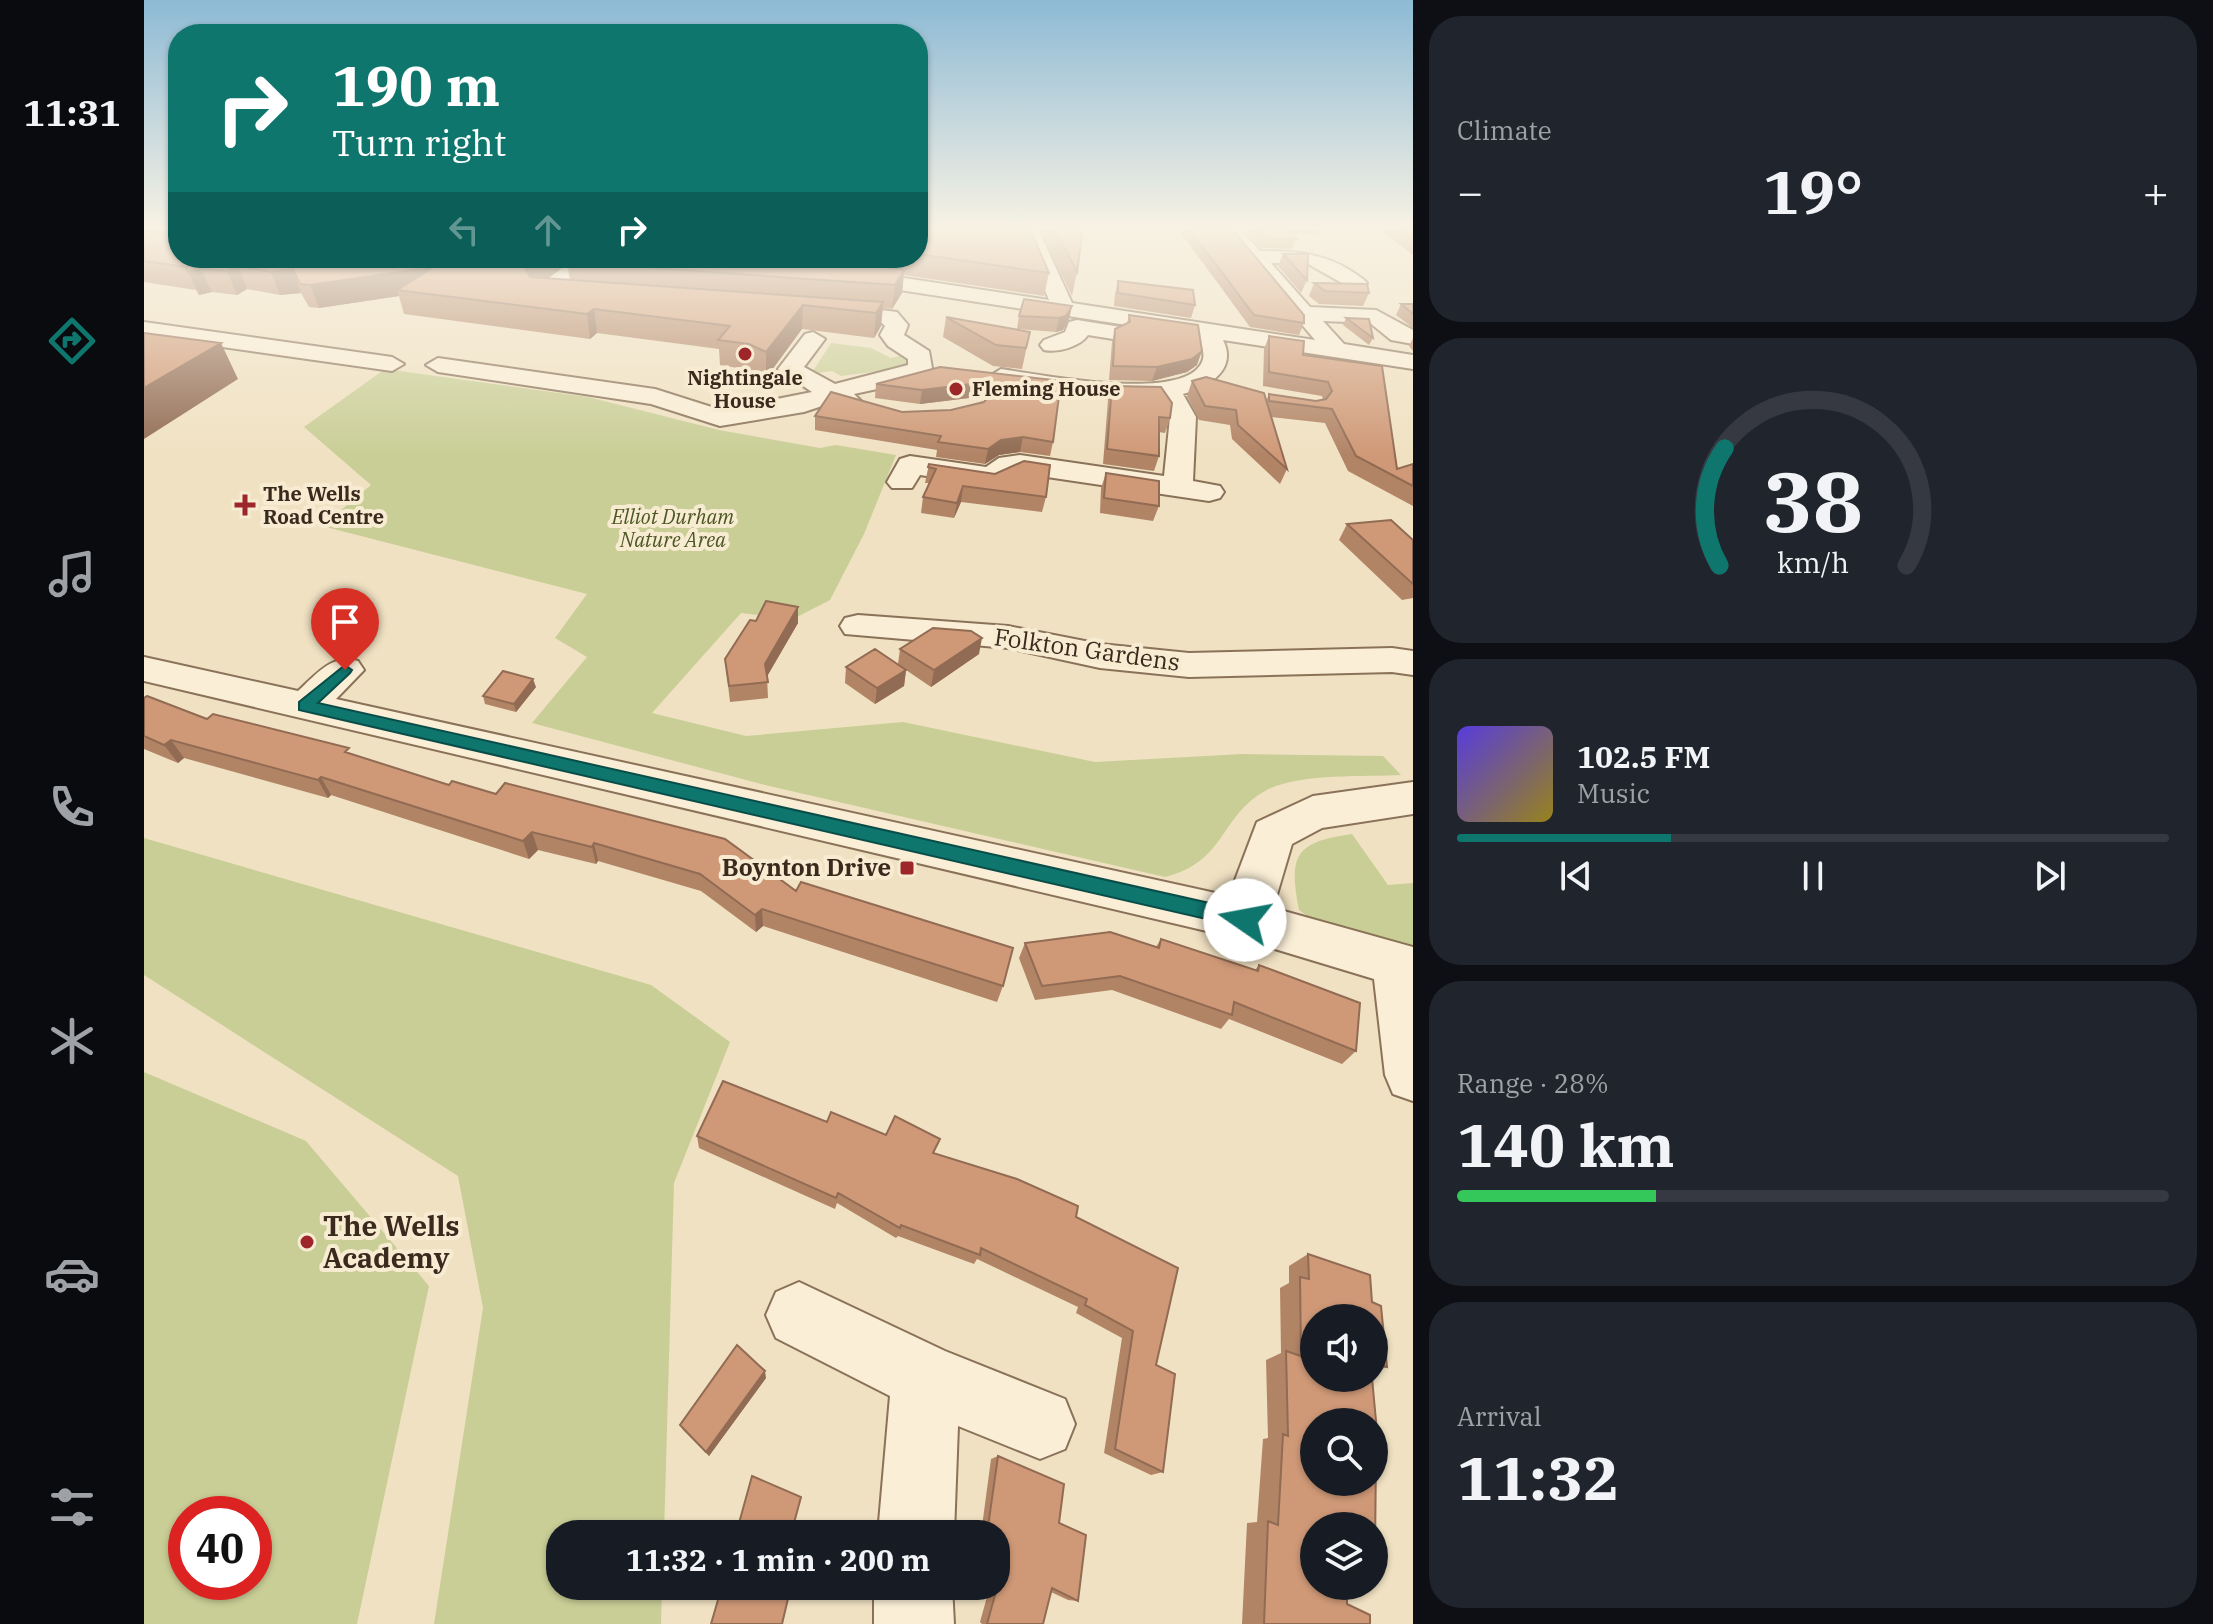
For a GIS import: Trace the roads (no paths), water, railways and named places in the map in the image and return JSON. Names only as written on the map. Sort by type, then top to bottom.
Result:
[{"type":"street","points":[[855,305],[892,307],[897,325],[892,335],[920,356],[920,368]]},
{"type":"street","points":[[1041,305],[1413,362]]},
{"type":"street","points":[[1062,305],[1064,309]]},
{"type":"street","points":[[1286,305],[1376,317],[1399,335],[1413,337]]},
{"type":"street","points":[[1286,305],[1338,352]]},
{"type":"street","points":[[1023,342],[1052,345],[1076,336],[1077,327],[1187,343]]},
{"type":"street","points":[[144,329],[392,364]]},
{"type":"street","points":[[1212,333],[1209,337],[1215,346],[1214,376]]},
{"type":"street","points":[[813,339],[790,369],[831,393],[870,410]]},
{"type":"street","points":[[1042,382],[1052,345]]},
{"type":"street","points":[[981,375],[1134,394],[1167,392],[1247,363],[1330,370],[1330,379]]},
{"type":"street","points":[[438,365],[655,397],[720,418],[794,407],[831,393],[905,376],[920,368],[950,372]]},
{"type":"street","points":[[1167,392],[1181,408],[1183,417],[1178,487]]},
{"type":"street","points":[[903,480],[910,465],[992,477],[1009,464],[1062,467],[1209,492]]},
{"type":"street","name":"Folkton Gardens","points":[[858,626],[1008,637],[1100,656],[1189,665],[1392,660],[1413,663]]},
{"type":"street","points":[[144,669],[1245,920],[1405,966],[1413,1075]]},
{"type":"street","points":[[305,706],[345,670]]},
{"type":"street","points":[[1245,920],[1273,834],[1313,813],[1413,798]]},
{"type":"street","points":[[799,1315],[926,1378],[1040,1424]]},
{"type":"street","points":[[917,1520],[926,1378]]},
{"type":"street","points":[[913,1600],[914,1624]]},
{"type":"place","name":"Nightingale House","points":[[745,354]]},
{"type":"place","name":"Fleming House","points":[[956,389]]},
{"type":"place","name":"The Wells Road Centre","points":[[245,505]]},
{"type":"place","name":"Boynton Drive","points":[[907,868]]},
{"type":"place","name":"The Wells Academy","points":[[307,1242]]},
{"type":"park label","name":"Elliot Durham Nature Area","points":[[673,528]]}]
